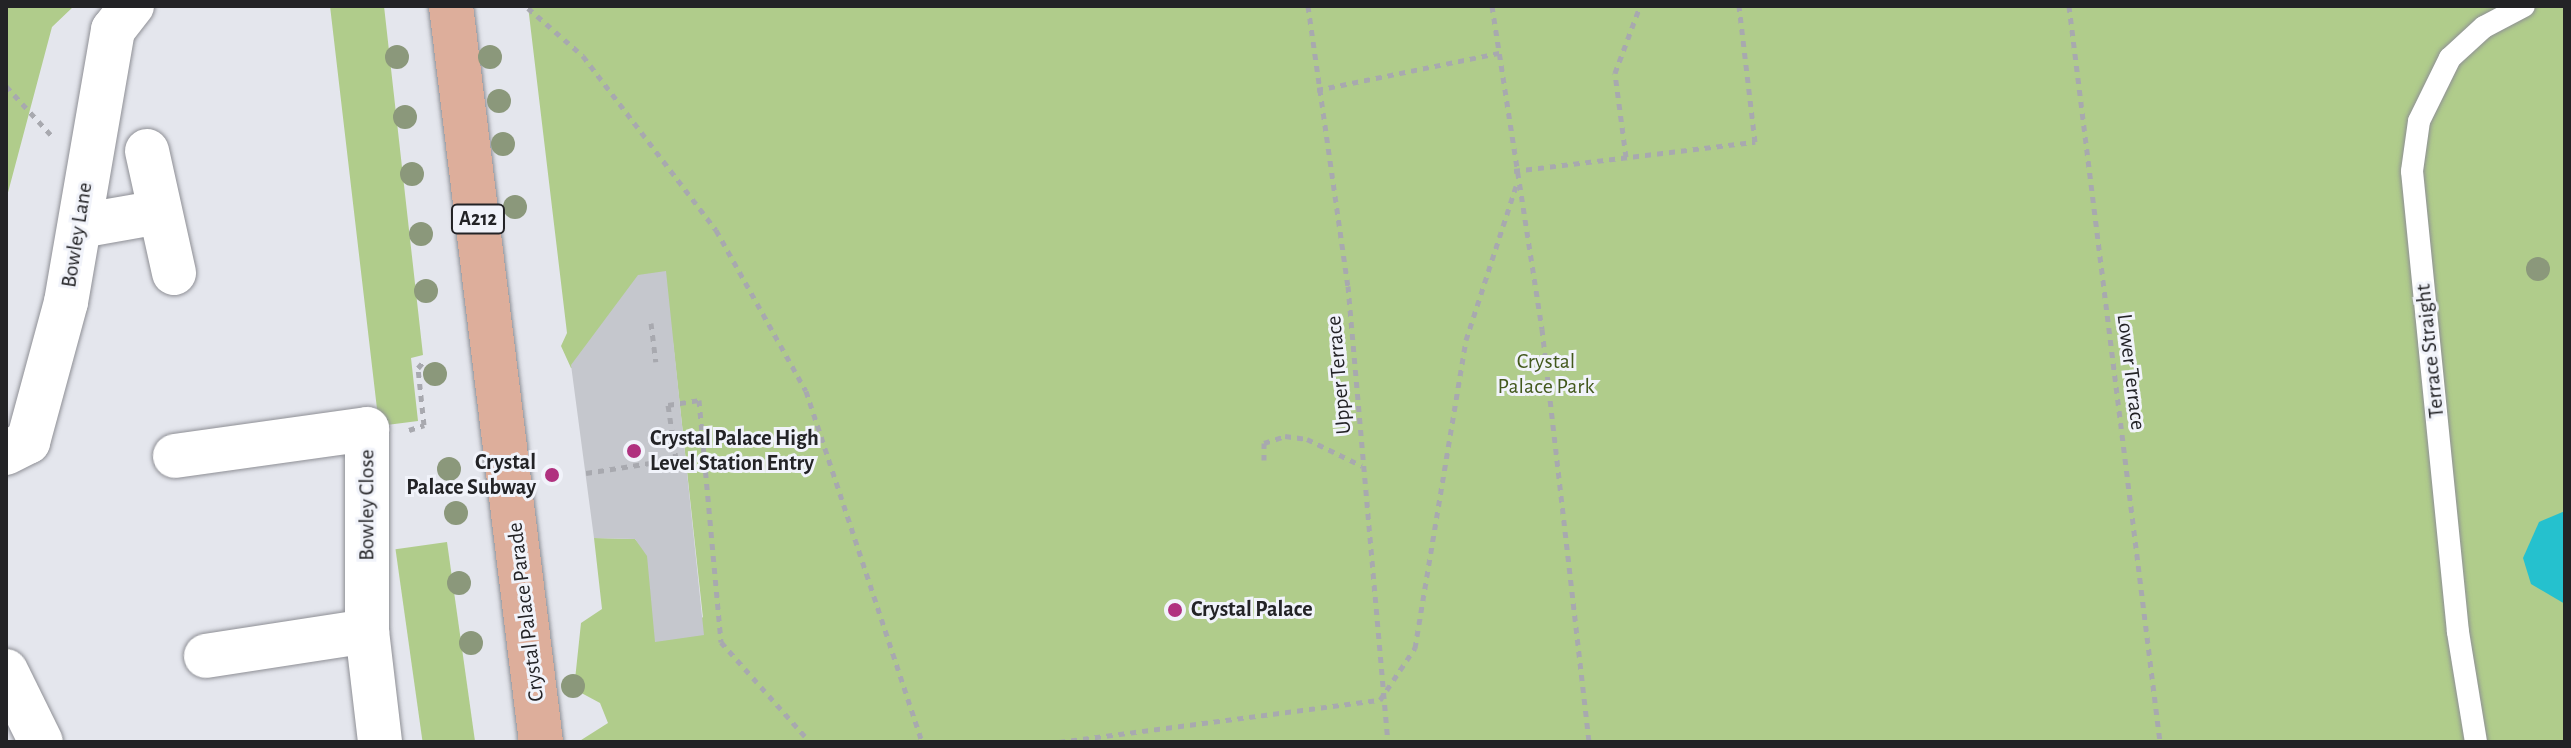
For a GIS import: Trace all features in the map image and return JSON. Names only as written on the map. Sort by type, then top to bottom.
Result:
[{"type":"main road","name":"Crystal Palace Parade","points":[[451,6],[541,742]]},
{"type":"street","name":"Bowley Lane","points":[[6,453],[28,442],[80,226],[113,30],[132,6]]},
{"type":"street","points":[[147,151],[174,273]]},
{"type":"street","points":[[80,226],[159,212]]},
{"type":"street","name":"Bowley Close","points":[[175,456],[367,429],[367,631],[380,742]]},
{"type":"street","points":[[206,656],[367,631]]},
{"type":"street","points":[[6,671],[41,742]]},
{"type":"lane","name":"Terrace Straight","points":[[2476,742],[2458,632],[2412,171],[2419,121],[2450,58],[2484,27],[2524,6]]},
{"type":"path","name":"Upper Terrace","points":[[1308,6],[1317,90],[1348,286],[1380,700],[1388,742]]},
{"type":"path","points":[[1492,6],[1516,186],[1542,329],[1589,742]]},
{"type":"path","points":[[1626,157],[1615,73],[1640,6]]},
{"type":"path","points":[[1514,171],[1755,142],[1739,6]]},
{"type":"path","name":"Lower Terrace","points":[[2069,6],[2160,742]]},
{"type":"path","points":[[528,8],[583,56],[716,230],[806,391],[922,742]]},
{"type":"path","points":[[1317,90],[1499,53]]},
{"type":"path","points":[[6,86],[87,174]]},
{"type":"path","points":[[1059,742],[1380,700],[1415,648],[1466,340],[1516,186]]},
{"type":"path","points":[[651,323],[656,362]]},
{"type":"path","points":[[406,430],[424,425],[418,368],[424,361]]},
{"type":"path","points":[[586,473],[676,459],[668,405],[699,400],[721,642],[810,742]]},
{"type":"path","points":[[1264,460],[1264,443],[1285,436],[1307,439],[1363,466]]},
{"type":"green space","points":[[6,6],[74,6],[52,27],[6,200]]},
{"type":"green space","points":[[330,6],[384,6],[423,355],[411,358],[418,421],[379,426]]},
{"type":"green space","name":"Crystal Palace Park","points":[[528,6],[2565,6],[2565,742],[578,742],[608,723],[600,703],[574,689],[581,623],[602,609],[594,538],[635,539],[703,618],[673,342],[592,369],[571,368],[561,346],[567,333]]},
{"type":"green space","points":[[447,542],[475,742],[423,742],[396,549]]},
{"type":"water","points":[[2565,511],[2565,604],[2531,584],[2523,558],[2539,522]]},
{"type":"building","name":"Crystal Palace High Level Station Entry","points":[[666,271],[704,635],[655,642],[647,556],[635,539],[594,538],[571,365],[638,275]]},
{"type":"place","name":"Crystal Palace High Level Station Entry","points":[[634,451]]},
{"type":"place","name":"Crystal Palace Subway","points":[[552,475]]},
{"type":"place","name":"Crystal Palace","points":[[1175,610]]}]
